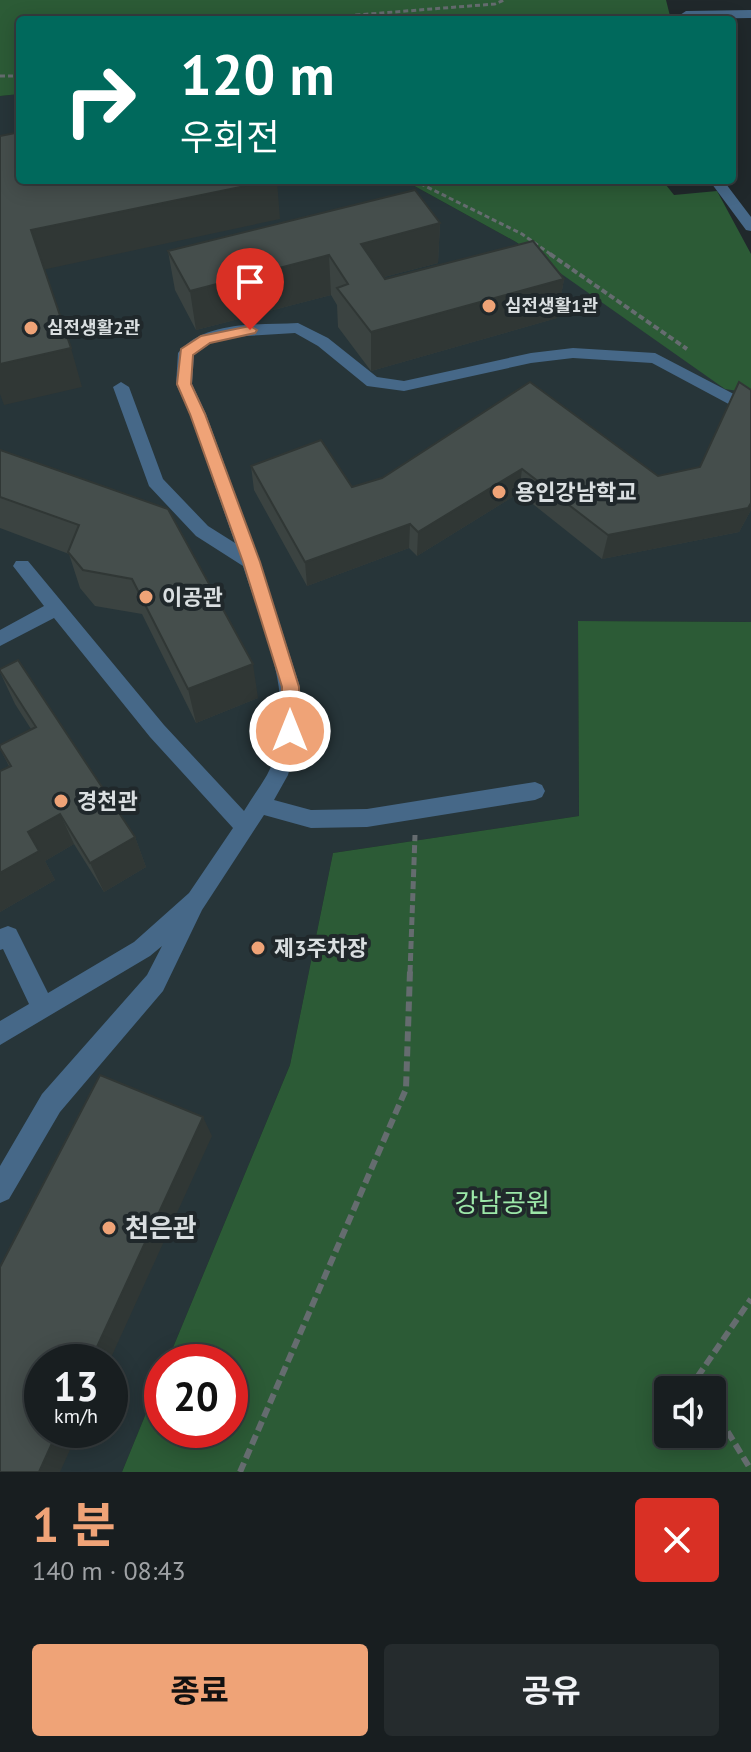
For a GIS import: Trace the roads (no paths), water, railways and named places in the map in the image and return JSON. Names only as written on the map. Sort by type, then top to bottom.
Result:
[{"type":"street","points":[[686,15],[751,14]]},
{"type":"street","points":[[719,184],[751,227]]},
{"type":"street","points":[[0,1190],[51,1103],[155,983],[197,900],[278,775],[290,731],[290,687],[251,562],[198,414],[184,384],[186,353],[206,339],[244,331],[298,328],[323,342],[373,382],[404,386],[531,358],[573,353],[655,358],[751,410]]},
{"type":"street","points":[[121,387],[155,482],[202,531],[251,562]]},
{"type":"street","points":[[22,566],[157,731],[245,827]]},
{"type":"street","points":[[0,639],[56,608]]},
{"type":"street","points":[[259,805],[311,819],[367,818],[535,791]]},
{"type":"street","points":[[0,1034],[142,949],[197,900]]},
{"type":"street","points":[[0,940],[8,936],[43,1007]]},
{"type":"place","name":"심전생활1관","points":[[489,306]]},
{"type":"place","name":"심전생활2관","points":[[31,328]]},
{"type":"place","name":"용인강남학교","points":[[499,492]]},
{"type":"place","name":"이공관","points":[[146,597]]},
{"type":"place","name":"경천관","points":[[61,801]]},
{"type":"place","name":"제3주차장","points":[[258,948]]},
{"type":"place","name":"천은관","points":[[109,1228]]},
{"type":"park label","name":"강남공원","points":[[502,1203]]}]
